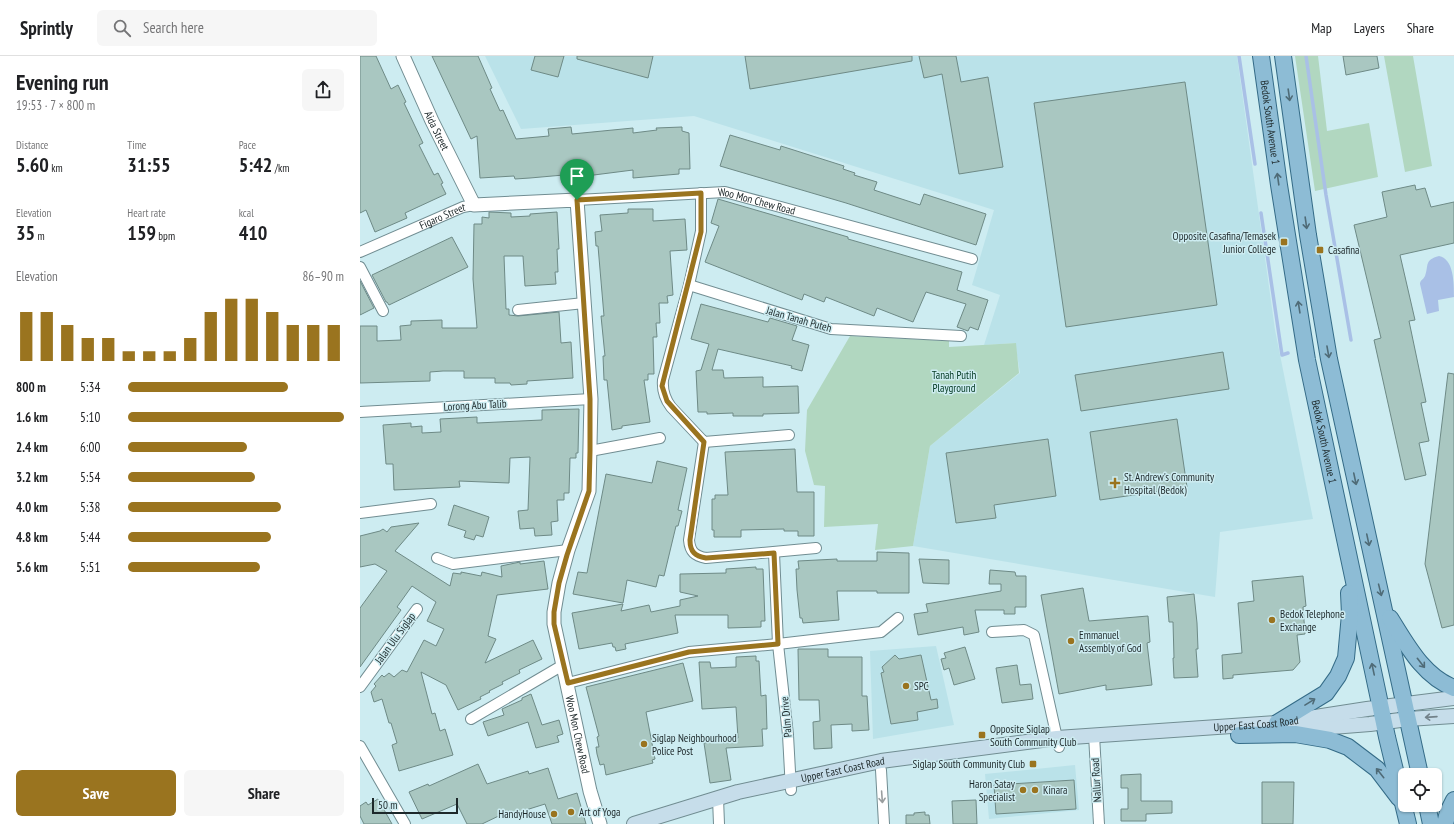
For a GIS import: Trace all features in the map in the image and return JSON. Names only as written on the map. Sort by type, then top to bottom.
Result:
[{"type":"main road","name":"Bedok South Avenue 1","points":[[1261,56],[1279,185],[1307,360],[1398,782]]},
{"type":"main road","name":"Bedok South Avenue 1","points":[[1283,56],[1308,235],[1329,359],[1418,768]]},
{"type":"main road","points":[[1277,723],[1326,693],[1338,676],[1346,658],[1350,614],[1344,529]]},
{"type":"main road","points":[[1384,608],[1423,667],[1435,678],[1454,688]]},
{"type":"main road","name":"Upper East Coast Road","points":[[1189,734],[1239,735],[1383,715],[1406,711],[1454,698]]},
{"type":"main road","name":"Upper East Coast Road","points":[[1406,711],[1454,716]]},
{"type":"main road","name":"Upper East Coast Road","points":[[791,786],[881,761],[1058,742],[1189,734],[1277,723],[1383,715]]},
{"type":"main road","points":[[1239,735],[1295,734],[1330,740],[1348,747],[1377,769],[1398,797]]},
{"type":"main road","name":"Upper East Coast Road","points":[[634,824],[718,802],[791,786],[1058,742]]},
{"type":"main road","points":[[1444,824],[1454,800]]},
{"type":"main road","name":"Upper East Coast Road","points":[[664,824],[718,802]]},
{"type":"main road","name":"Bedok South Avenue 1","points":[[1405,812],[1408,824]]},
{"type":"main road","points":[[1428,812],[1431,824]]},
{"type":"street","name":"Aida Street","points":[[403,56],[432,121],[474,205]]},
{"type":"street","name":"Woo Mon Chew Road","points":[[600,824],[590,791],[568,683],[554,624],[554,612],[559,583],[568,550],[589,491],[590,399],[577,200],[725,192],[972,259]]},
{"type":"street","points":[[701,193],[701,232],[662,386],[667,401],[704,442]]},
{"type":"street","name":"Figaro Street","points":[[360,252],[463,207],[474,205],[577,200]]},
{"type":"street","points":[[360,267],[383,311]]},
{"type":"street","name":"Jalan Tanah Puteh","points":[[688,285],[831,329],[960,336]]},
{"type":"street","points":[[518,310],[584,303]]},
{"type":"street","name":"Lorong Abu Talib","points":[[360,412],[590,399]]},
{"type":"street","points":[[704,442],[789,435]]},
{"type":"street","points":[[590,451],[660,438]]},
{"type":"street","points":[[704,442],[690,540],[690,548],[693,553],[706,558],[816,548]]},
{"type":"street","points":[[360,513],[432,504]]},
{"type":"street","points":[[437,558],[453,564],[568,550]]},
{"type":"street","name":"Palm Drive","points":[[774,553],[778,644],[788,735],[791,786]]},
{"type":"street","name":"Jalan Ulu Siglap","points":[[360,687],[416,609]]},
{"type":"street","points":[[568,683],[689,652],[778,644],[881,632],[898,618]]},
{"type":"street","points":[[992,632],[1024,630],[1034,635],[1058,742]]},
{"type":"street","points":[[471,719],[563,665]]},
{"type":"street","name":"Nallur Road","points":[[1094,740],[1099,824]]},
{"type":"street","points":[[360,746],[405,824]]},
{"type":"street","points":[[881,770],[884,824]]},
{"type":"street","points":[[718,802],[719,824]]},
{"type":"shaded area","points":[[485,56],[1237,56],[1275,330],[1313,519],[1220,532],[1215,597],[913,546],[930,446],[1020,373],[1015,343],[984,345],[1000,295],[972,285],[994,210],[694,116],[521,129]]},
{"type":"shaded area","points":[[1439,256],[1448,262],[1452,272],[1454,297],[1438,300],[1439,311],[1427,314],[1420,283],[1425,276],[1429,261]]},
{"type":"shaded area","points":[[936,646],[954,725],[873,739],[870,651]]},
{"type":"shaded area","points":[[1075,765],[1079,810],[989,819],[985,774]]},
{"type":"green space","points":[[1295,56],[1318,56],[1327,131],[1369,123],[1378,177],[1315,191]]},
{"type":"green space","points":[[1384,56],[1413,56],[1432,166],[1405,172]]},
{"type":"green space","name":"Tanah Putih Playground","points":[[850,336],[949,341],[949,347],[1016,343],[1019,373],[930,446],[913,546],[875,550],[878,524],[824,527],[825,486],[814,485],[805,451],[807,410]]},
{"type":"building","points":[[360,56],[376,56],[391,89],[398,85],[406,102],[404,103],[423,143],[419,145],[434,175],[438,173],[446,194],[405,213],[407,218],[375,232],[366,210],[360,213]]},
{"type":"building","points":[[432,56],[478,56],[500,111],[503,110],[516,139],[549,136],[548,129],[571,127],[572,134],[633,128],[633,133],[657,130],[656,128],[682,127],[682,131],[689,133],[690,169],[679,169],[679,174],[633,178],[633,170],[586,176],[586,173],[515,179],[514,176],[480,178],[477,136],[471,139]]},
{"type":"building","points":[[535,56],[564,56],[558,77],[531,70]]},
{"type":"building","points":[[577,56],[653,56],[648,78],[577,59]]},
{"type":"building","points":[[745,56],[912,56],[912,61],[750,89]]},
{"type":"building","points":[[919,56],[956,56],[961,82],[988,77],[1003,167],[959,174],[942,74],[924,78]]},
{"type":"building","points":[[1343,56],[1377,56],[1379,68],[1346,75]]},
{"type":"building","points":[[1185,82],[1217,305],[1066,327],[1034,103]]},
{"type":"building","points":[[730,135],[780,150],[781,146],[844,166],[843,169],[855,173],[854,175],[877,182],[874,190],[920,205],[924,194],[986,214],[976,245],[846,203],[720,166]]},
{"type":"building","points":[[1415,185],[1416,190],[1425,188],[1431,207],[1454,202],[1454,243],[1400,255],[1415,320],[1409,321],[1426,402],[1421,403],[1429,441],[1419,443],[1426,475],[1405,480],[1374,340],[1381,338],[1354,225],[1387,217],[1382,192]]},
{"type":"building","points":[[718,199],[962,272],[957,290],[988,300],[978,330],[970,327],[968,331],[957,327],[966,304],[926,292],[913,322],[877,308],[874,316],[826,297],[824,302],[804,294],[802,300],[705,262],[719,226],[711,223]]},
{"type":"building","points":[[628,209],[653,209],[653,221],[685,219],[687,250],[670,251],[673,295],[667,296],[668,303],[659,303],[660,323],[656,323],[657,337],[653,337],[654,374],[648,374],[648,380],[644,380],[650,422],[622,426],[622,428],[612,430],[607,380],[604,380],[603,356],[605,356],[601,316],[604,316],[598,246],[596,246],[595,232],[602,231],[600,215],[628,213]]},
{"type":"building","points":[[489,212],[511,213],[511,217],[557,212],[559,249],[557,249],[558,272],[555,272],[556,284],[525,286],[523,256],[504,256],[506,309],[509,309],[509,315],[518,316],[559,312],[561,343],[571,342],[573,378],[527,381],[527,384],[511,385],[510,383],[495,383],[495,378],[464,378],[464,371],[443,371],[430,372],[430,381],[360,383],[360,326],[377,326],[377,341],[401,340],[400,326],[411,325],[411,321],[442,320],[442,328],[477,328],[473,279],[474,224],[482,224],[482,217],[489,218]]},
{"type":"building","points":[[452,237],[468,267],[389,305],[372,275]]},
{"type":"building","points":[[360,281],[374,308],[360,315]]},
{"type":"building","points":[[701,304],[768,322],[770,318],[797,326],[792,340],[809,345],[802,371],[791,368],[792,366],[718,349],[712,370],[723,370],[724,378],[763,377],[763,387],[798,386],[799,413],[763,414],[763,416],[733,416],[733,413],[707,414],[707,412],[698,412],[696,371],[701,370],[709,344],[691,339]]},
{"type":"building","points":[[1223,352],[1229,389],[1081,411],[1075,375]]},
{"type":"building","points":[[1448,373],[1454,374],[1454,625],[1442,628],[1425,564]]},
{"type":"building","points":[[579,409],[578,453],[576,453],[576,458],[570,458],[569,493],[564,493],[564,500],[557,500],[558,521],[551,522],[552,535],[535,536],[534,528],[520,529],[518,511],[528,510],[530,457],[510,458],[509,483],[459,481],[460,487],[394,490],[393,464],[386,464],[383,425],[411,423],[411,427],[422,426],[422,433],[441,432],[440,419],[477,417],[477,423],[542,420],[542,410]]},
{"type":"building","points":[[1177,419],[1187,487],[1100,500],[1090,432]]},
{"type":"building","points":[[1048,439],[1056,496],[994,505],[996,518],[956,523],[946,453]]},
{"type":"building","points":[[795,449],[797,492],[814,492],[814,536],[798,536],[798,531],[784,531],[784,529],[741,530],[741,537],[714,537],[714,530],[712,530],[712,499],[715,499],[715,495],[728,495],[725,452]]},
{"type":"building","points":[[657,461],[687,468],[678,510],[682,511],[678,526],[676,526],[664,576],[659,575],[656,587],[627,580],[623,603],[573,594],[578,572],[587,573],[606,474],[652,483]]},
{"type":"building","points":[[454,505],[489,517],[483,537],[476,535],[474,540],[464,537],[466,531],[448,525]]},
{"type":"building","points":[[419,523],[395,551],[450,586],[453,573],[461,574],[461,572],[481,576],[482,572],[502,577],[501,566],[520,562],[520,564],[544,561],[548,589],[497,595],[488,636],[496,639],[485,663],[533,640],[542,659],[519,670],[520,673],[502,682],[503,684],[480,697],[481,699],[458,710],[446,685],[421,672],[432,714],[435,713],[440,731],[445,729],[453,755],[399,771],[392,745],[397,743],[391,723],[389,723],[382,699],[374,702],[371,692],[376,686],[374,684],[382,675],[384,677],[389,673],[394,677],[402,670],[407,672],[424,640],[436,646],[444,629],[427,621],[436,602],[412,586],[397,607],[401,610],[360,667],[360,608],[387,571],[375,564],[360,567],[360,536],[383,529],[387,532],[391,527]]},
{"type":"building","points":[[877,552],[909,553],[909,593],[837,591],[839,620],[803,623],[802,618],[800,618],[797,590],[796,569],[799,569],[798,561],[837,559],[837,561],[877,561]]},
{"type":"building","points":[[919,559],[949,560],[949,584],[923,583]]},
{"type":"building","points":[[756,567],[756,569],[763,569],[765,621],[761,621],[761,627],[728,628],[728,615],[675,615],[678,633],[625,644],[626,649],[616,651],[612,643],[579,649],[572,613],[623,604],[621,611],[649,605],[651,612],[680,606],[680,600],[698,596],[680,592],[680,574],[726,573],[726,569]]},
{"type":"building","points":[[990,570],[1015,572],[1016,576],[1026,576],[1026,607],[1015,607],[1015,614],[1004,614],[1004,610],[975,610],[979,632],[964,635],[963,627],[918,635],[914,614],[928,612],[926,604],[1001,591],[1001,584],[989,584]]},
{"type":"building","name":"Bedok Telephone Exchange","points":[[1303,576],[1306,606],[1303,607],[1305,634],[1297,635],[1300,662],[1293,670],[1233,675],[1233,678],[1223,679],[1222,655],[1242,653],[1238,603],[1254,601],[1252,581]]},
{"type":"building","points":[[1083,588],[1089,621],[1148,616],[1150,642],[1147,643],[1152,685],[1106,690],[1106,685],[1059,694],[1041,595]]},
{"type":"building","points":[[1194,594],[1197,623],[1198,649],[1196,649],[1198,677],[1174,678],[1173,622],[1169,622],[1167,597]]},
{"type":"building","points":[[965,647],[975,679],[954,685],[949,668],[944,670],[941,659],[946,658],[944,653]]},
{"type":"building","points":[[798,649],[828,649],[828,657],[862,657],[862,696],[867,696],[869,730],[852,731],[852,724],[831,725],[832,748],[814,749],[813,722],[820,721],[819,700],[799,700]]},
{"type":"building","name":"SPC","points":[[895,655],[899,659],[921,655],[931,700],[937,699],[938,708],[917,712],[918,720],[891,724],[881,673],[884,672],[882,667]]},
{"type":"building","points":[[756,656],[756,661],[759,661],[761,696],[766,695],[767,729],[762,729],[763,746],[726,748],[731,780],[710,783],[704,743],[738,738],[736,707],[702,709],[699,662],[710,662],[711,668],[736,667],[736,657]]},
{"type":"building","points":[[683,663],[693,701],[646,712],[655,759],[652,760],[653,763],[606,775],[604,764],[600,765],[597,754],[596,747],[599,747],[597,737],[599,736],[586,687]]},
{"type":"building","points":[[1017,665],[1020,685],[1031,684],[1033,699],[1002,703],[996,668]]},
{"type":"building","points":[[531,694],[542,725],[559,720],[563,734],[557,736],[559,742],[536,748],[528,722],[488,736],[483,722],[504,715],[502,709]]},
{"type":"building","points":[[478,764],[487,784],[528,771],[529,774],[548,768],[558,799],[577,793],[586,824],[552,824],[545,804],[510,815],[509,811],[482,824],[467,824],[457,804],[422,819],[409,792],[428,784],[429,786]]},
{"type":"building","points":[[1141,774],[1141,801],[1172,801],[1172,813],[1146,814],[1146,821],[1121,821],[1121,809],[1128,809],[1128,788],[1121,788],[1121,775]]},
{"type":"building","points":[[1074,780],[1076,809],[996,814],[994,785]]},
{"type":"building","points":[[1262,782],[1294,782],[1293,824],[1262,824]]},
{"type":"building","points":[[378,799],[392,824],[364,824],[360,816],[360,806],[366,802],[368,805]]},
{"type":"building","points":[[976,800],[977,824],[953,824],[952,801]]},
{"type":"building","points":[[925,812],[925,815],[929,815],[930,824],[906,824],[906,815],[914,815],[914,813]]},
{"type":"waterway","points":[[1239,56],[1255,164]]},
{"type":"waterway","points":[[1306,56],[1326,195],[1351,340]]},
{"type":"waterway","points":[[1261,213],[1282,355],[1288,353]]},
{"type":"place","name":"Opposite Casafina/Temasek Junior College","points":[[1284,242]]},
{"type":"place","name":"Casafina","points":[[1320,250]]},
{"type":"place","name":"St. Andrew's Community Hospital (Bedok)","points":[[1115,483]]},
{"type":"place","name":"Bedok Telephone Exchange","points":[[1272,620]]},
{"type":"place","name":"Emmanuel Assembly of God","points":[[1071,641]]},
{"type":"place","name":"SPC","points":[[906,686]]},
{"type":"place","name":"Opposite Siglap South Community Club","points":[[982,735]]},
{"type":"place","name":"Siglap Neighbourhood Police Post","points":[[644,744]]},
{"type":"place","name":"Siglap South Community Club","points":[[1033,764]]},
{"type":"place","name":"Haron Satay Specialist","points":[[1023,790]]},
{"type":"place","name":"Kinara","points":[[1035,790]]},
{"type":"place","name":"Art of Yoga","points":[[571,812]]},
{"type":"place","name":"HandyHouse","points":[[554,814]]},
{"type":"route","points":[[701,193],[701,232],[662,386],[664,394],[671,407],[704,442],[690,548],[693,553],[706,558],[774,553],[778,644],[689,652],[568,683],[554,624],[554,612],[559,583],[567,555],[589,491],[590,451],[590,399],[577,200],[701,193]]}]
